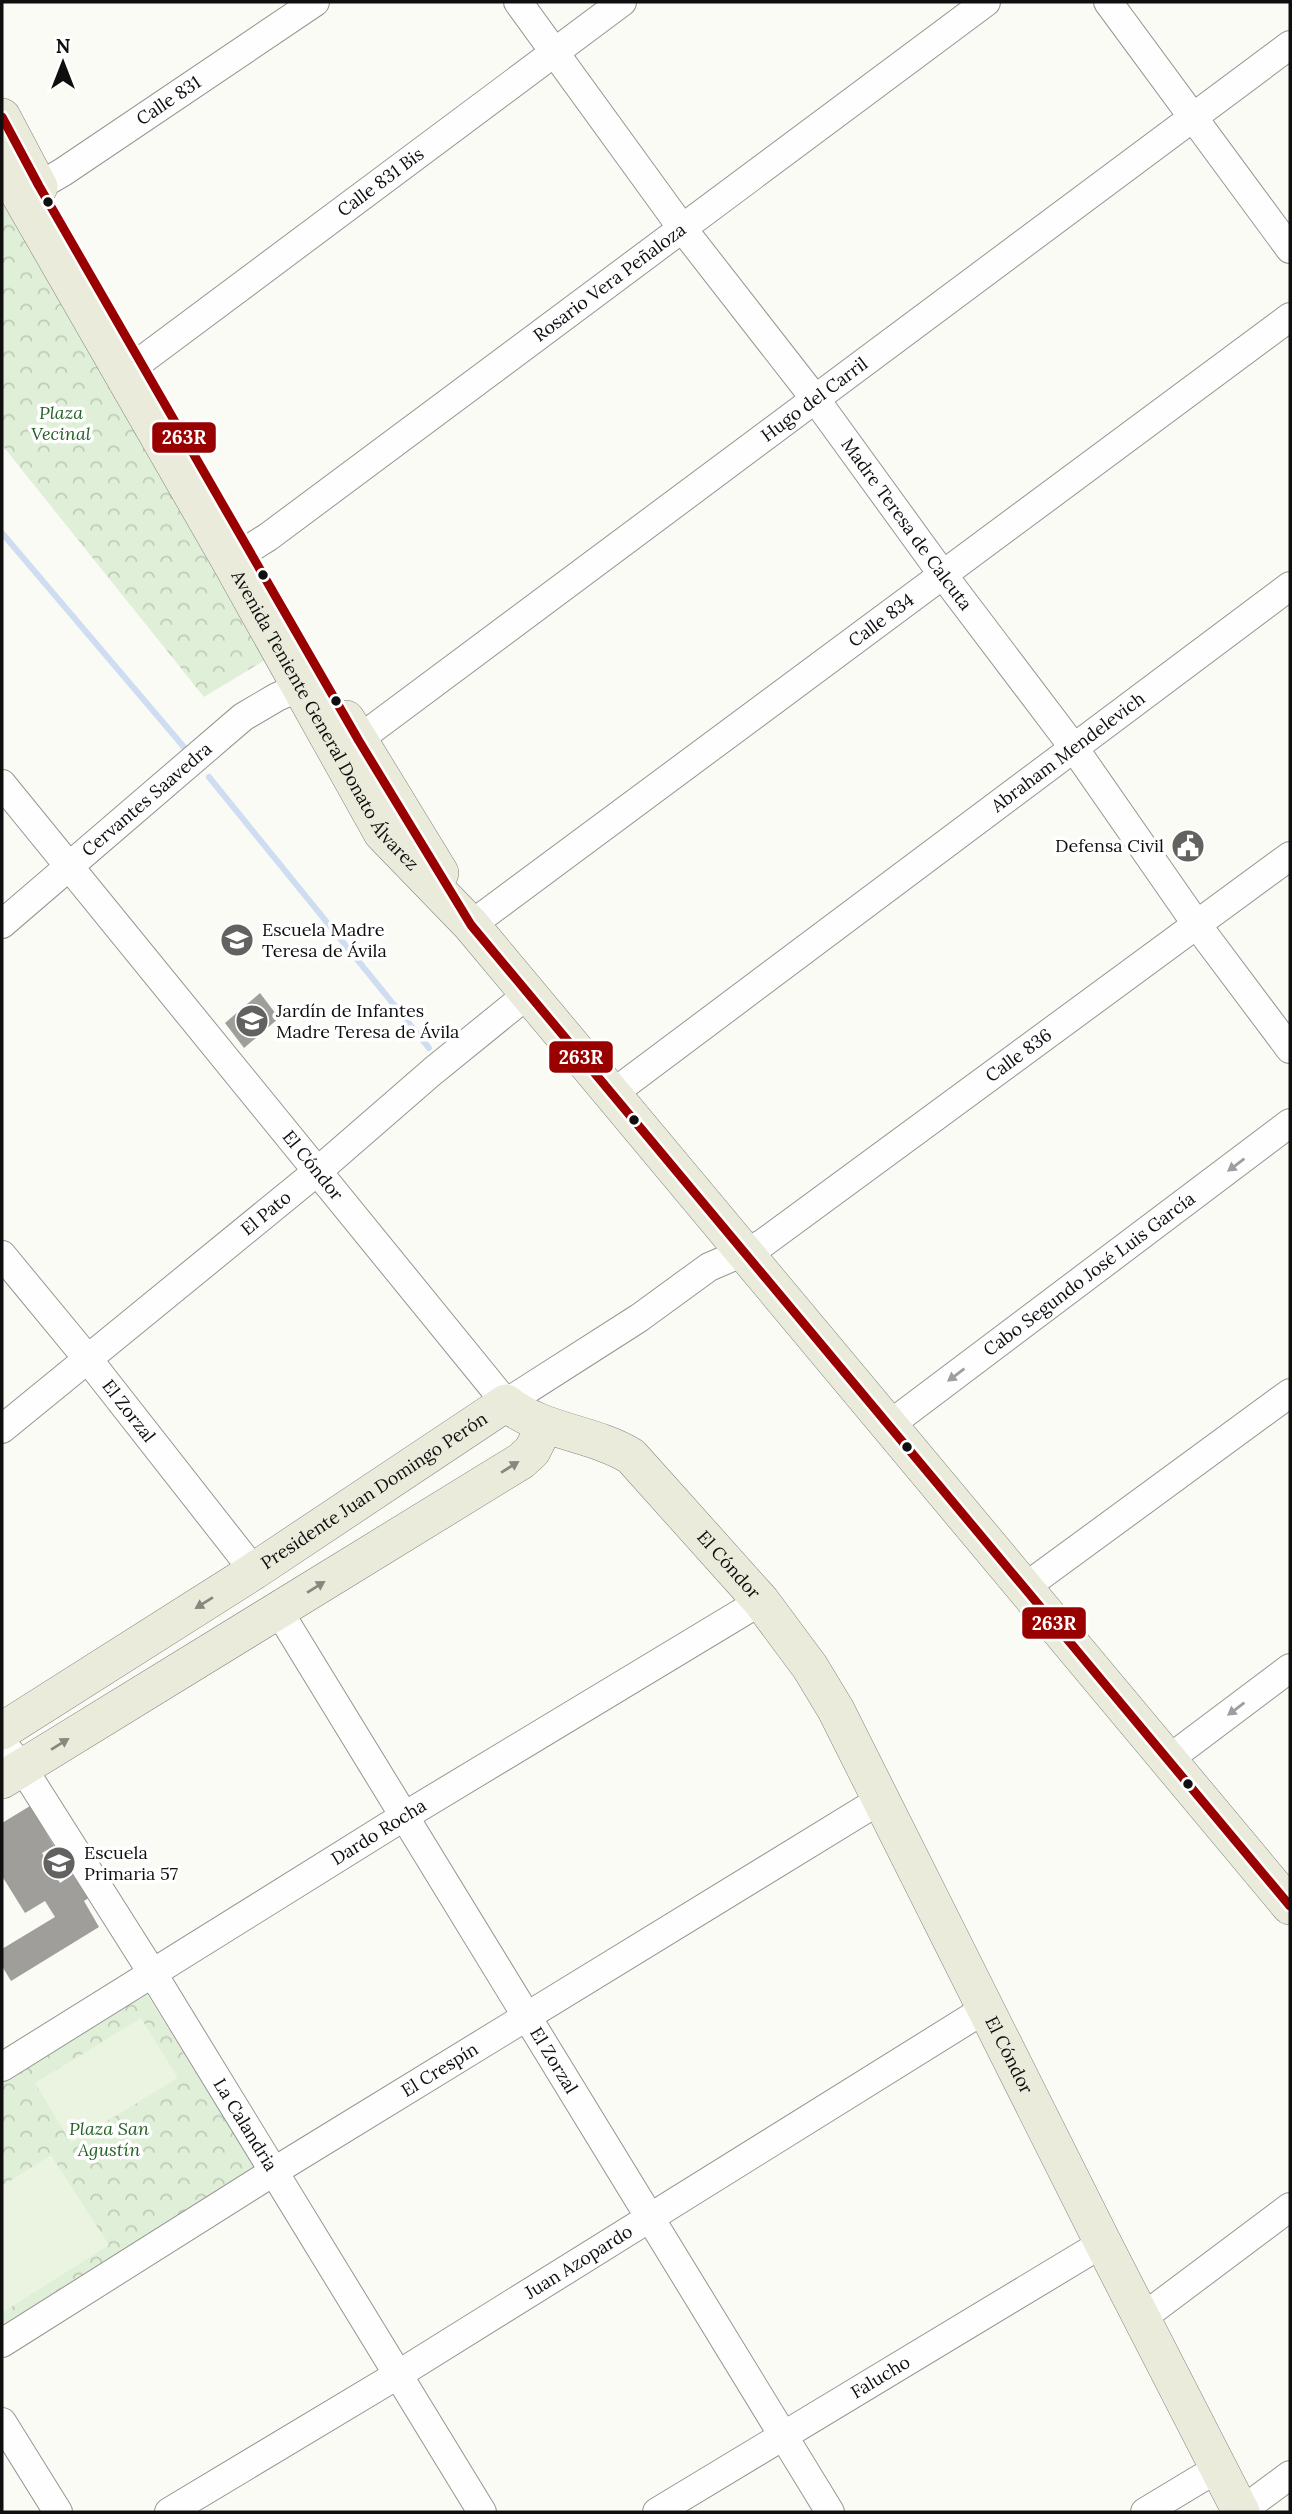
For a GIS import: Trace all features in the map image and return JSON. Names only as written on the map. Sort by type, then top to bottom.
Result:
[{"type":"main road","name":"Avenida Teniente General Donato Álvarez","points":[[2,117],[20,182],[239,555],[348,748]]},
{"type":"main road","name":"Avenida Teniente General Donato Álvarez","points":[[20,182],[141,361],[239,555],[300,687],[348,748],[471,925],[1290,1906]]},
{"type":"main road","name":"El Cóndor","points":[[506,1403],[521,1415],[617,1448],[631,1456],[761,1601],[810,1667],[836,1710],[1240,2512]]},
{"type":"main road","name":"Presidente Juan Domingo Perón","points":[[2,1731],[254,1571],[506,1403]]},
{"type":"main road","points":[[9,1763],[278,1610],[521,1461],[532,1451],[545,1425]]},
{"type":"street","name":"Calle 831","points":[[20,182],[315,2]]},
{"type":"street","name":"Madre Teresa de Calcuta","points":[[518,2],[682,228],[816,400],[943,575],[1074,748],[1197,925],[1290,1049]]},
{"type":"street","name":"Calle 831 Bis","points":[[141,361],[622,2]]},
{"type":"street","name":"Rosario Vera Peñaloza","points":[[239,555],[986,2]]},
{"type":"street","points":[[1108,2],[1290,249]]},
{"type":"street","name":"Hugo del Carril","points":[[348,748],[1290,45]]},
{"type":"street","name":"Calle 834","points":[[471,925],[1290,317]]},
{"type":"street","name":"Abraham Mendelevich","points":[[612,1094],[1290,586]]},
{"type":"street","name":"Cervantes Saavedra","points":[[2,924],[243,717],[300,687]]},
{"type":"street","name":"El Cóndor","points":[[2,784],[319,1170],[506,1403]]},
{"type":"street","name":"Calle 836","points":[[744,1252],[762,1244],[1290,856]]},
{"type":"street","name":"El Pato","points":[[2,1429],[319,1170],[433,1071],[528,994]]},
{"type":"street","name":"Cabo Segundo José Luis García","points":[[888,1426],[1290,1124]]},
{"type":"street","name":"Presidente Juan Domingo Perón","points":[[506,1403],[639,1318],[709,1268],[744,1252]]},
{"type":"street","name":"El Zorzal","points":[[2,1255],[87,1358],[254,1571]]},
{"type":"street","points":[[1024,1588],[1290,1393]]},
{"type":"street","name":"Dardo Rocha","points":[[2,2067],[403,1817],[761,1601]]},
{"type":"street","name":"El Zorzal","points":[[278,1610],[830,2512]]},
{"type":"street","points":[[1169,1759],[1290,1668]]},
{"type":"street","name":"La Calandria","points":[[9,1763],[153,1974],[482,2512]]},
{"type":"street","name":"El Crespín","points":[[2,2343],[273,2172],[880,1800]]},
{"type":"street","name":"Juan Azopardo","points":[[169,2512],[399,2374],[985,2009]]},
{"type":"street","points":[[1142,2318],[1290,2207]]},
{"type":"street","name":"Falucho","points":[[657,2512],[1103,2243]]},
{"type":"street","points":[[2,2422],[58,2512]]},
{"type":"street","points":[[1145,2512],[1218,2468]]},
{"type":"street","points":[[1240,2512],[1290,2475]]},
{"type":"green space","name":"Plaza Vecinal","points":[[2,191],[70,318],[265,660],[204,697],[2,445]]},
{"type":"green space","name":"Plaza San Agustín","points":[[146,1993],[258,2172],[2,2329],[2,2082]]},
{"type":"green space","points":[[141,2018],[178,2078],[71,2143],[35,2083]]},
{"type":"green space","points":[[51,2155],[109,2245],[2,2313],[2,2186]]},
{"type":"building","name":"Jardín de Infantes Madre Teresa de Ávila","points":[[260,993],[279,1018],[244,1048],[225,1023]]},
{"type":"building","points":[[30,1806],[54,1846],[42,1853],[60,1883],[75,1873],[90,1897],[84,1901],[99,1927],[11,1981],[2,1966],[2,1949],[55,1917],[45,1901],[25,1913],[2,1876],[2,1823]]},
{"type":"waterway","points":[[2,533],[189,753]]},
{"type":"waterway","points":[[209,777],[429,1048]]},
{"type":"transit line","name":"263R","points":[[2,117],[39,186],[359,741],[471,925],[1290,1906]]},
{"type":"place","name":"Defensa Civil","points":[[1188,846]]},
{"type":"place","name":"Escuela Madre Teresa de Ávila","points":[[237,940]]},
{"type":"place","name":"Jardín de Infantes Madre Teresa de Ávila","points":[[252,1021]]},
{"type":"place","name":"Escuela Primaria 57","points":[[59,1863]]}]
